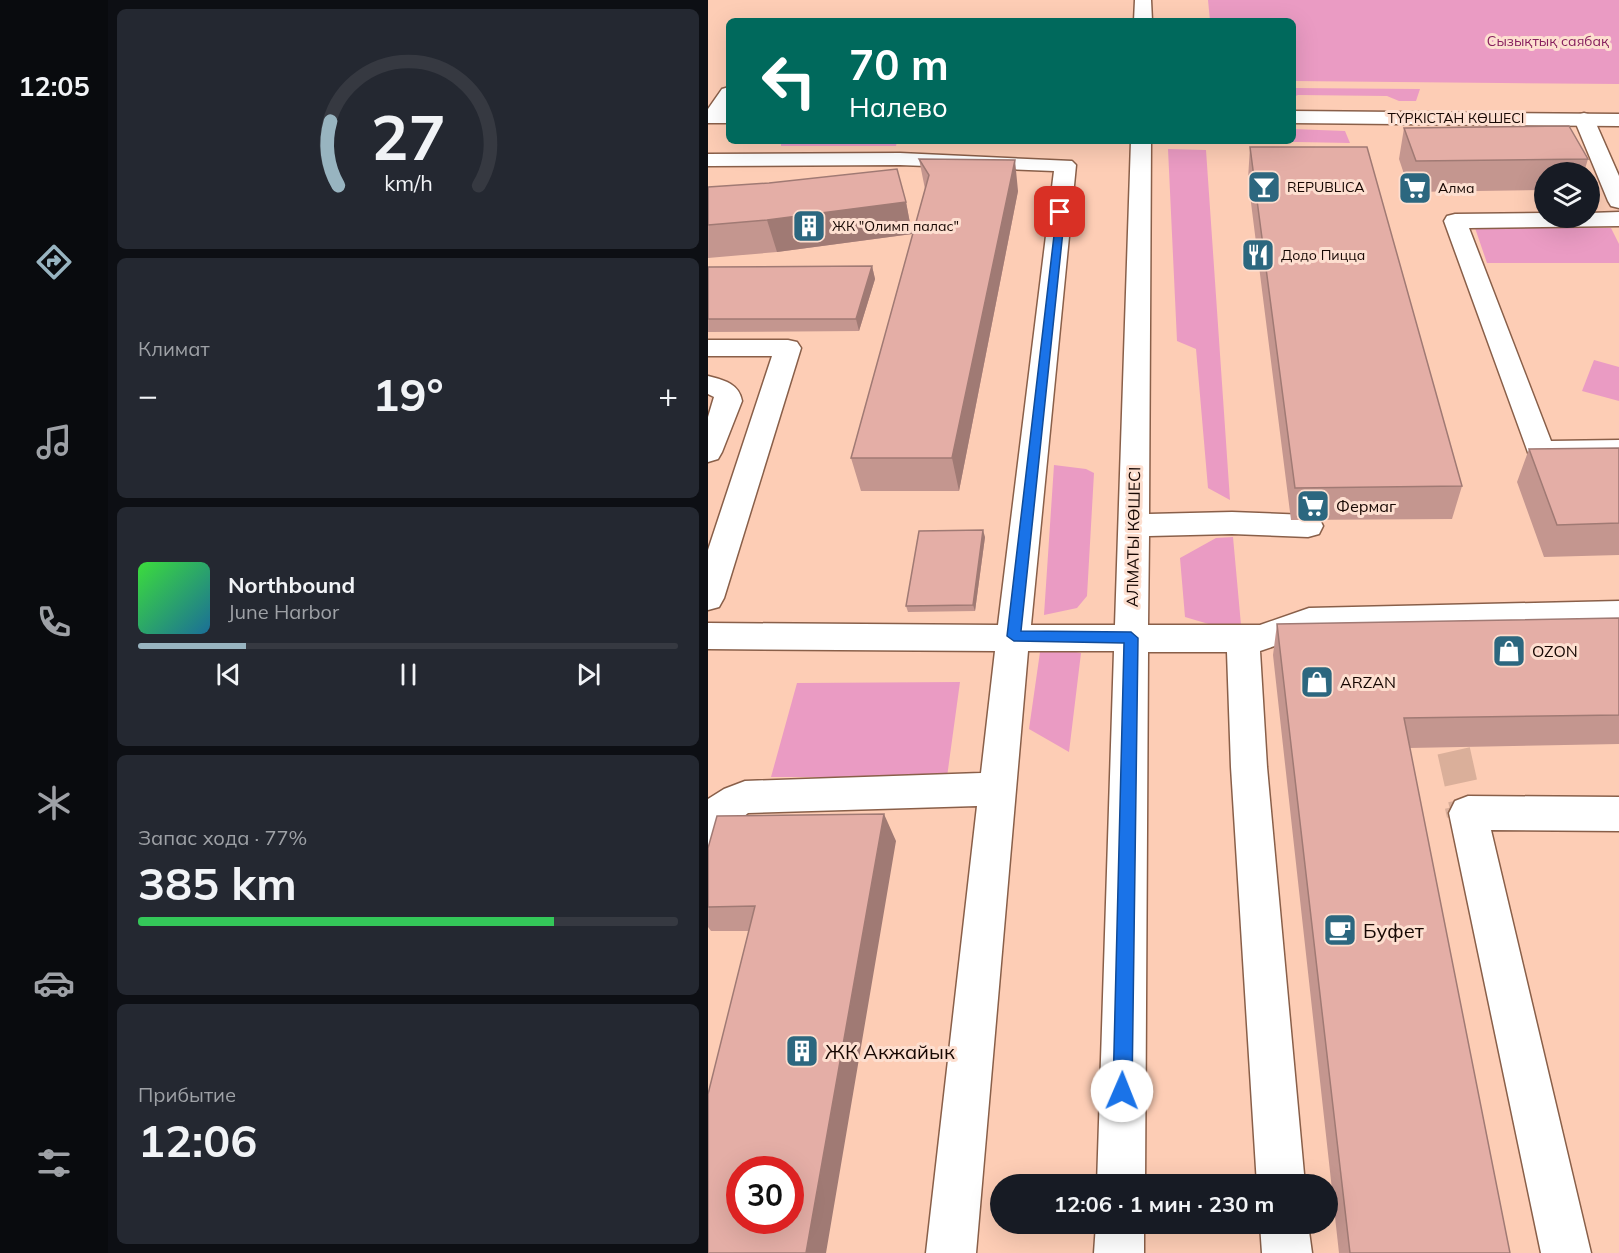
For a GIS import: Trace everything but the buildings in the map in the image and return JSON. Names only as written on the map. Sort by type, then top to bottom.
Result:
[{"type":"street","points":[[1143,0],[1143,18]]},
{"type":"street","points":[[714,121],[726,99]]},
{"type":"street","name":"ТҮРКІСТАН КӨШЕСІ","points":[[1296,117],[1619,120]]},
{"type":"street","points":[[1584,119],[1619,201]]},
{"type":"street","name":"АЛМАТЫ КӨШЕСІ","points":[[1120,1174],[1141,144]]},
{"type":"street","points":[[708,160],[902,150],[1065,165],[951,1253]]},
{"type":"street","points":[[1619,219],[1455,221],[1540,451],[1619,450]]},
{"type":"street","points":[[708,348],[788,348],[708,598]]},
{"type":"street","points":[[708,384],[721,388],[727,394],[728,401],[708,452]]},
{"type":"street","points":[[1133,525],[1232,523],[1308,526]]},
{"type":"street","points":[[708,636],[1243,639],[1261,638],[1309,621],[1619,614]]},
{"type":"street","points":[[1243,639],[1249,767],[1280,1174]]},
{"type":"street","points":[[708,838],[714,819],[726,805],[745,797],[998,789]]},
{"type":"street","points":[[1566,1253],[1468,813],[1619,814]]},
{"type":"street","points":[[1119,1253],[1120,1234]]},
{"type":"street","points":[[1285,1234],[1287,1253]]},
{"type":"green space","name":"Сызықтық саябақ","points":[[1208,0],[1619,0],[1619,84],[1296,81],[1296,18],[1210,18]]},
{"type":"green space","points":[[1296,88],[1420,89],[1416,101],[1399,101],[1387,96],[1296,96]]},
{"type":"green space","points":[[1296,129],[1345,131],[1350,143],[1296,142]]},
{"type":"green space","points":[[781,144],[896,144],[896,146],[781,146]]},
{"type":"green space","points":[[1168,149],[1206,150],[1230,500],[1208,488],[1196,349],[1177,341]]},
{"type":"green space","points":[[1475,228],[1611,228],[1619,244],[1619,263],[1487,263]]},
{"type":"green space","points":[[1594,360],[1619,367],[1619,401],[1582,391]]},
{"type":"green space","points":[[1054,465],[1086,469],[1094,473],[1087,596],[1077,608],[1044,615]]},
{"type":"green space","points":[[1233,537],[1241,625],[1212,625],[1185,617],[1180,558],[1216,538]]},
{"type":"green space","points":[[1041,645],[1081,653],[1069,752],[1029,729]]},
{"type":"green space","points":[[960,682],[947,777],[771,777],[797,683]]},
{"type":"tunnel","points":[[1443,703],[1466,806]]},
{"type":"tunnel","points":[[1466,804],[1468,813]]},
{"type":"place","name":"REPUBLICA","points":[[1264,187]]},
{"type":"place","name":"Алма","points":[[1415,188]]},
{"type":"place","name":"ЖК \"Олимп палас\"","points":[[809,226]]},
{"type":"place","name":"Додо Пицца","points":[[1258,255]]},
{"type":"place","name":"Фермаг","points":[[1313,506]]},
{"type":"place","name":"OZON","points":[[1509,651]]},
{"type":"place","name":"ARZAN","points":[[1317,682]]},
{"type":"place","name":"Буфет","points":[[1340,930]]},
{"type":"place","name":"ЖК Акжайык","points":[[802,1051]]},
{"type":"route","points":[[1060,212],[1014,636],[1131,638],[1122,1091]]}]
